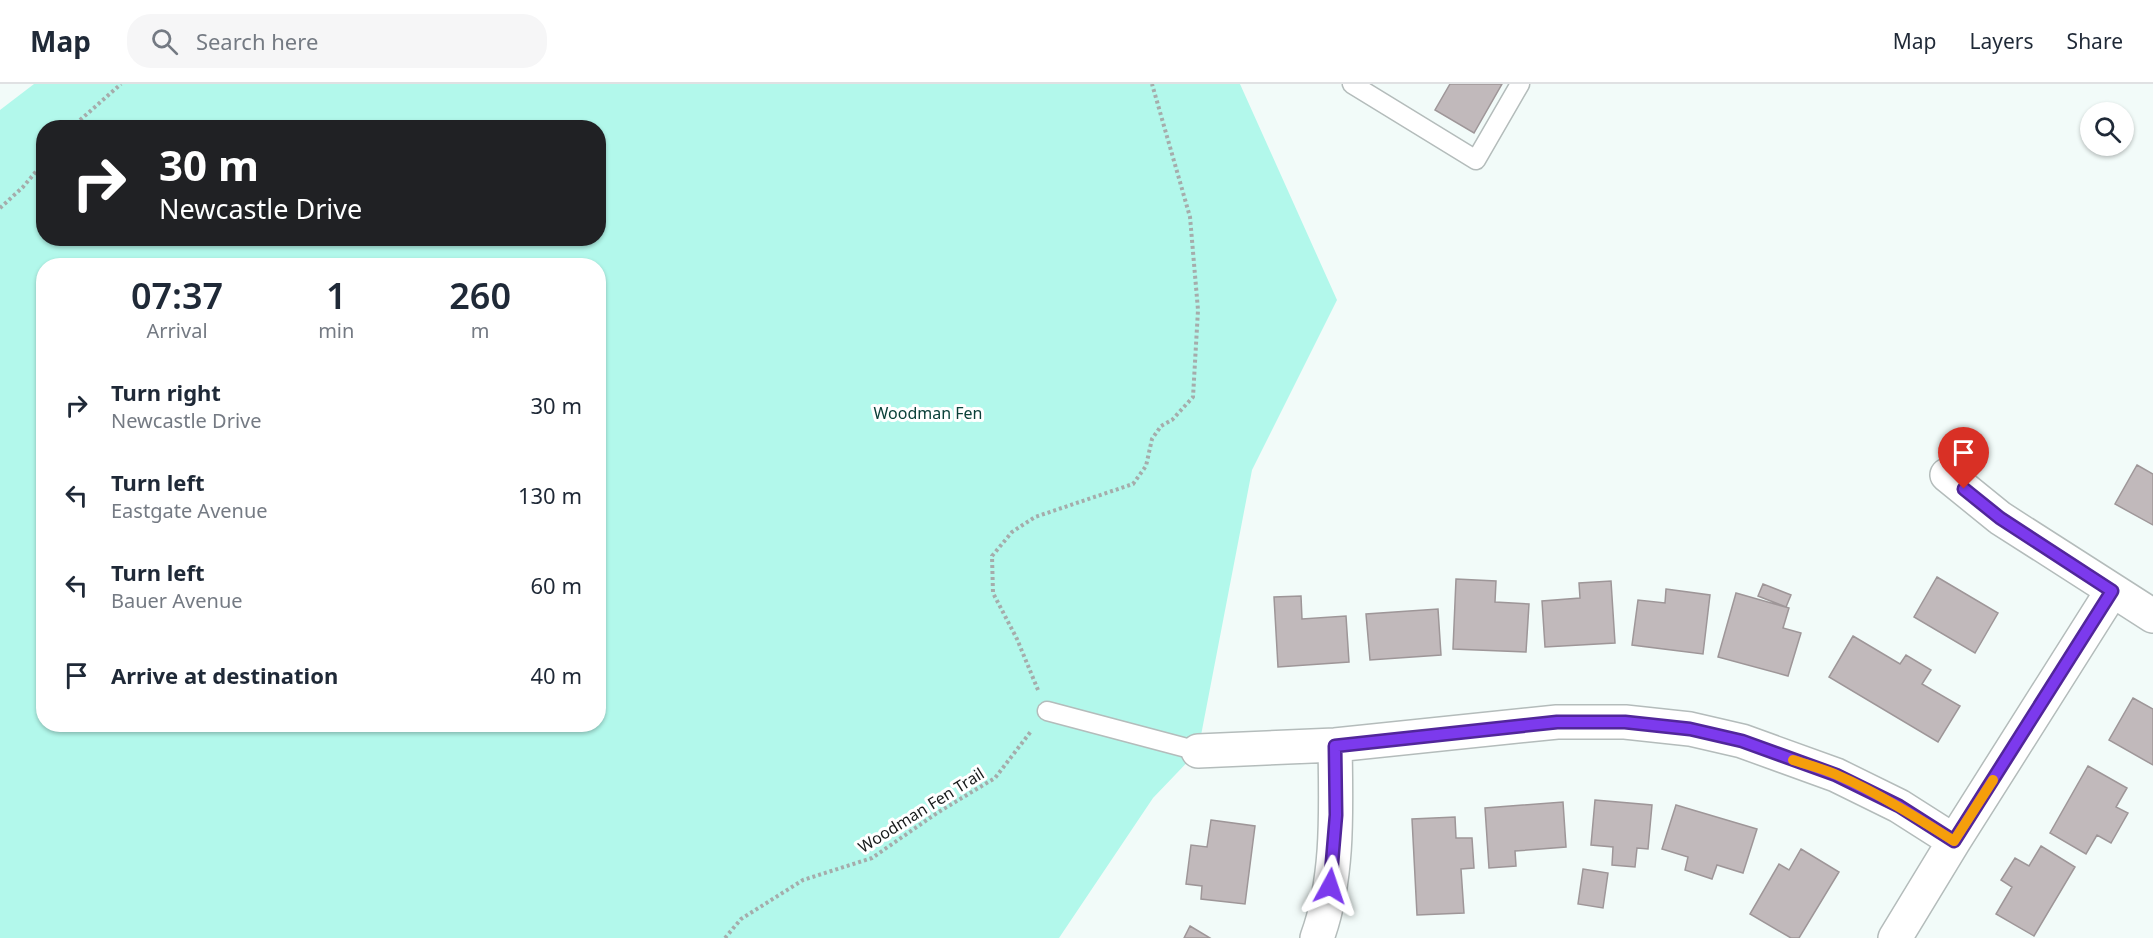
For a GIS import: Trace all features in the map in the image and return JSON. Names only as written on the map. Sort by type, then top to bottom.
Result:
[{"type":"street","points":[[1947,475],[2000,518],[2153,616]]},
{"type":"street","points":[[1895,938],[2112,591]]},
{"type":"street","points":[[1198,751],[1335,746],[1557,722],[1625,722],[1690,729],[1742,741],[1836,775],[1899,806],[1954,841]]},
{"type":"street","points":[[1317,938],[1330,886],[1336,815],[1335,746]]},
{"type":"lane","points":[[1352,84],[1476,160],[1520,84]]},
{"type":"lane","points":[[1047,711],[1198,751]]},
{"type":"path","points":[[79,120],[121,84]]},
{"type":"path","points":[[1047,711],[1017,639],[993,593],[992,556],[1012,532],[1035,517],[1133,484],[1146,466],[1152,439],[1161,426],[1172,420],[1193,397],[1198,310],[1190,217],[1152,84]]},
{"type":"path","points":[[0,208],[36,172]]},
{"type":"path","name":"Woodman Fen Trail","points":[[725,938],[741,919],[803,880],[872,858],[937,813],[995,778],[1047,711]]},
{"type":"green space","name":"Woodman Fen","points":[[34,84],[1240,84],[1337,300],[1252,470],[1198,751],[1153,798],[1059,938],[0,938],[0,110]]},
{"type":"building","points":[[1450,84],[1502,84],[1474,133],[1435,110]]},
{"type":"building","points":[[2137,465],[2153,474],[2153,525],[2115,504]]},
{"type":"building","points":[[1937,577],[1998,613],[1975,653],[1914,617]]},
{"type":"building","points":[[1456,579],[1496,581],[1495,602],[1529,604],[1526,652],[1453,649]]},
{"type":"building","points":[[1611,581],[1615,643],[1545,647],[1542,601],[1580,598],[1579,583]]},
{"type":"building","points":[[1763,584],[1791,595],[1786,607],[1758,596]]},
{"type":"building","points":[[1666,589],[1710,595],[1703,654],[1632,645],[1638,600],[1665,603]]},
{"type":"building","points":[[1736,593],[1789,608],[1783,628],[1801,633],[1788,676],[1718,657]]},
{"type":"building","points":[[1301,596],[1302,619],[1346,616],[1349,662],[1278,667],[1274,597]]},
{"type":"building","points":[[1438,609],[1441,655],[1370,660],[1366,614]]},
{"type":"building","points":[[1853,636],[1900,664],[1906,655],[1931,670],[1922,684],[1960,706],[1938,742],[1829,677]]},
{"type":"building","points":[[2133,698],[2153,709],[2153,765],[2109,740]]},
{"type":"building","points":[[2088,766],[2127,788],[2116,807],[2128,813],[2111,843],[2097,835],[2086,854],[2050,833]]},
{"type":"building","points":[[1595,800],[1652,805],[1648,849],[1637,848],[1635,867],[1612,865],[1613,847],[1591,845]]},
{"type":"building","points":[[1563,802],[1566,847],[1515,851],[1516,866],[1489,868],[1485,808]]},
{"type":"building","points":[[1676,805],[1757,829],[1743,873],[1717,865],[1712,879],[1685,870],[1688,857],[1662,849]]},
{"type":"building","points":[[1455,817],[1456,838],[1472,838],[1474,868],[1461,869],[1464,913],[1417,915],[1412,819]]},
{"type":"building","points":[[1211,820],[1255,826],[1245,904],[1201,899],[1202,886],[1186,884],[1191,845],[1207,847]]},
{"type":"building","points":[[2041,846],[2075,867],[2034,936],[1996,914],[2012,887],[2001,880],[2015,858],[2029,866]]},
{"type":"building","points":[[1801,849],[1839,872],[1799,938],[1791,938],[1750,914],[1779,864],[1789,870]]},
{"type":"building","points":[[1583,869],[1608,873],[1603,908],[1578,904]]},
{"type":"building","points":[[1190,926],[1210,938],[1184,938]]},
{"type":"slow traffic","points":[[1793,760],[1836,775],[1899,806],[1954,841],[1993,780]]},
{"type":"route","points":[[1330,886],[1336,815],[1335,746],[1557,722],[1625,722],[1690,729],[1742,741],[1836,775],[1899,806],[1954,841],[2112,591],[2000,518],[1964,489]]}]
